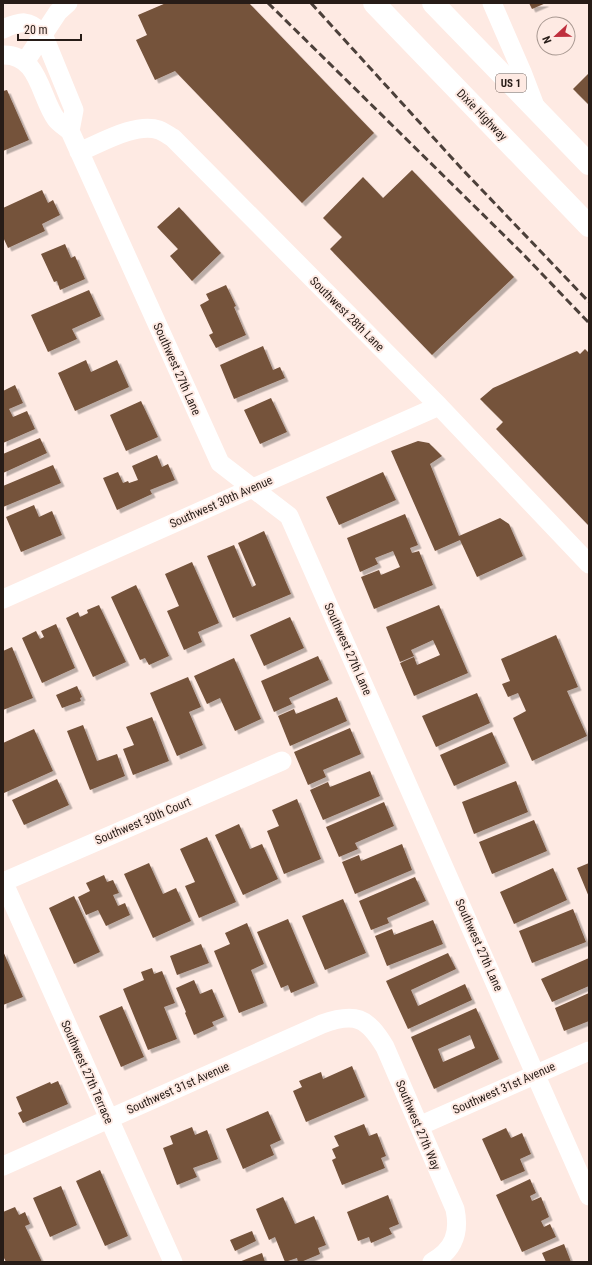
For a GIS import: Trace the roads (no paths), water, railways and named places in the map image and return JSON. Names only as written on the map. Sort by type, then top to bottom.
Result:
[{"type":"highway","name":"Dixie Highway","points":[[374,3],[589,226]]},
{"type":"highway","name":"US 1","points":[[433,3],[589,164]]},
{"type":"street","points":[[3,55],[18,57],[24,62],[58,12],[68,3]]},
{"type":"street","points":[[492,3],[522,72],[536,110]]},
{"type":"street","points":[[3,29],[26,22],[35,26],[43,34],[74,110],[70,131]]},
{"type":"street","name":"Southwest 27th Lane","points":[[24,62],[34,74],[56,119],[70,131],[220,463],[289,516],[589,1196]]},
{"type":"street","name":"Southwest 28th Lane","points":[[79,152],[119,135],[138,129],[145,128],[158,130],[173,138],[439,406],[589,564]]},
{"type":"street","name":"Southwest 30th Avenue","points":[[3,600],[439,406]]},
{"type":"street","name":"Southwest 30th Court","points":[[3,881],[282,761]]},
{"type":"street","name":"Southwest 27th Terrace","points":[[3,881],[173,1262]]},
{"type":"street","name":"Southwest 31st Avenue","points":[[3,1166],[322,1024],[338,1019],[356,1019]]},
{"type":"street","name":"Southwest 27th Way","points":[[356,1019],[371,1026],[385,1047],[454,1209],[457,1225],[452,1244],[445,1252],[432,1262]]},
{"type":"street","name":"Southwest 31st Avenue","points":[[419,1126],[589,1051]]},
{"type":"railway","points":[[268,3],[522,253],[589,323]]},
{"type":"railway","points":[[311,3],[461,168],[589,302]]}]
